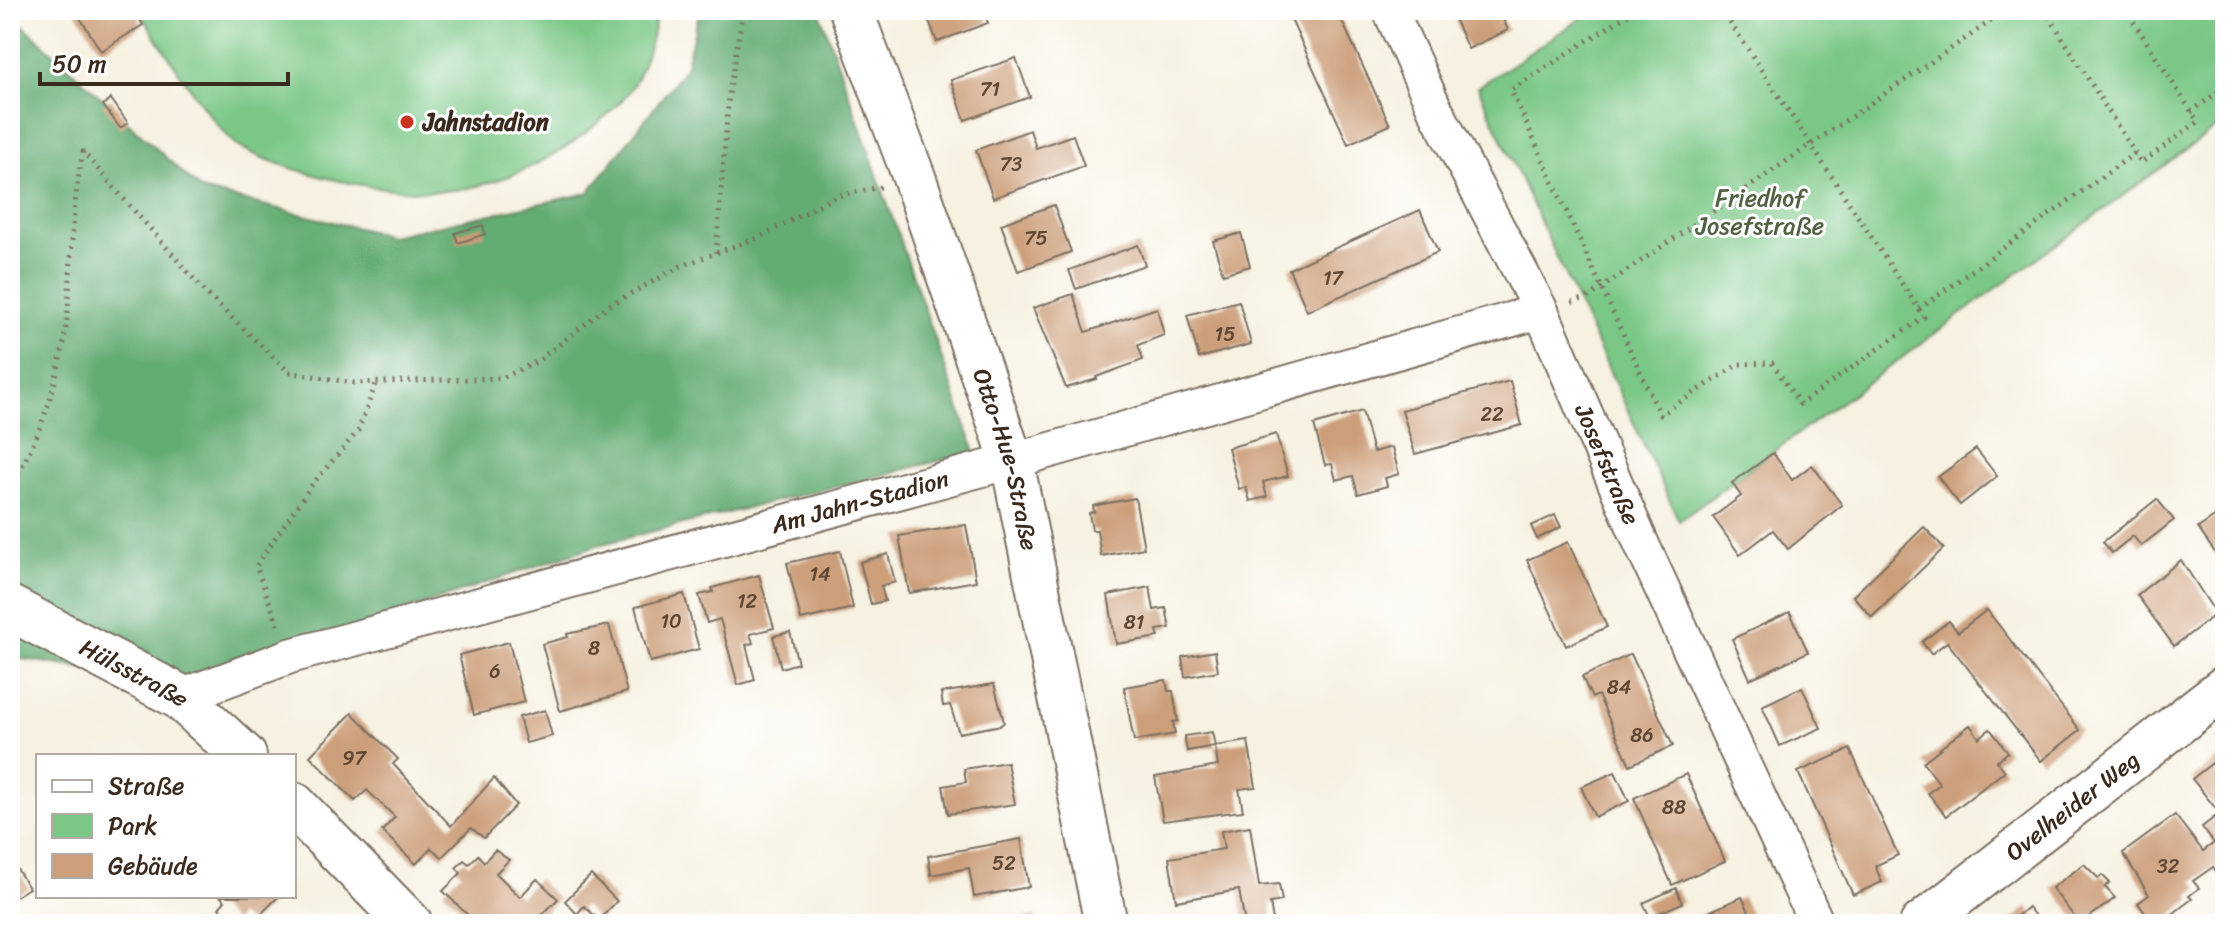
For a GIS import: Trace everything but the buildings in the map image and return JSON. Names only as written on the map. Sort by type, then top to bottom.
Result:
[{"type":"main road","name":"Hülsstraße","points":[[10,608],[180,697],[242,754]]},
{"type":"main road","points":[[296,807],[410,924]]},
{"type":"street","name":"Otto-Hue-Straße","points":[[851,10],[915,180],[1012,461],[1106,924]]},
{"type":"street","name":"Josefstraße","points":[[1390,10],[1434,107],[1541,311],[1642,545],[1817,924]]},
{"type":"street","name":"Am Jahn-Stadion","points":[[180,697],[290,656],[1012,461],[1541,311]]},
{"type":"street","name":"Ovelheider Weg","points":[[1921,924],[2225,687]]},
{"type":"path","points":[[716,253],[729,94],[743,10]]},
{"type":"path","points":[[1635,10],[1511,90],[1660,415],[1739,364],[1772,363],[1800,404],[1924,317],[1722,10]]},
{"type":"path","points":[[1541,311],[1587,298],[2007,10]]},
{"type":"path","points":[[2016,10],[2031,15],[2045,10],[2141,163],[2198,122],[2126,10]]},
{"type":"path","points":[[2191,112],[2225,87]]},
{"type":"path","points":[[10,486],[46,415],[68,310],[72,203],[83,152],[199,286],[289,372],[354,383],[502,378],[538,361],[608,306],[681,266],[762,236],[836,196],[915,180]]},
{"type":"path","points":[[1918,309],[2135,153]]},
{"type":"path","points":[[290,656],[256,566],[311,486],[358,431],[377,381]]},
{"type":"green space","name":"Jahnstadion","points":[[139,10],[657,10],[650,45],[635,81],[622,100],[592,128],[556,153],[517,173],[477,186],[421,191],[389,189],[323,177],[240,147],[216,124]]},
{"type":"green space","points":[[700,10],[819,10],[975,452],[598,545],[186,685],[17,658],[10,663],[10,13],[201,190],[390,236],[588,193],[685,68]]},
{"type":"green space","name":"Friedhof Josefstraße","points":[[1594,10],[2225,10],[2225,121],[1679,521],[1478,87]]},
{"type":"place","name":"Jahnstadion","points":[[407,122]]}]
